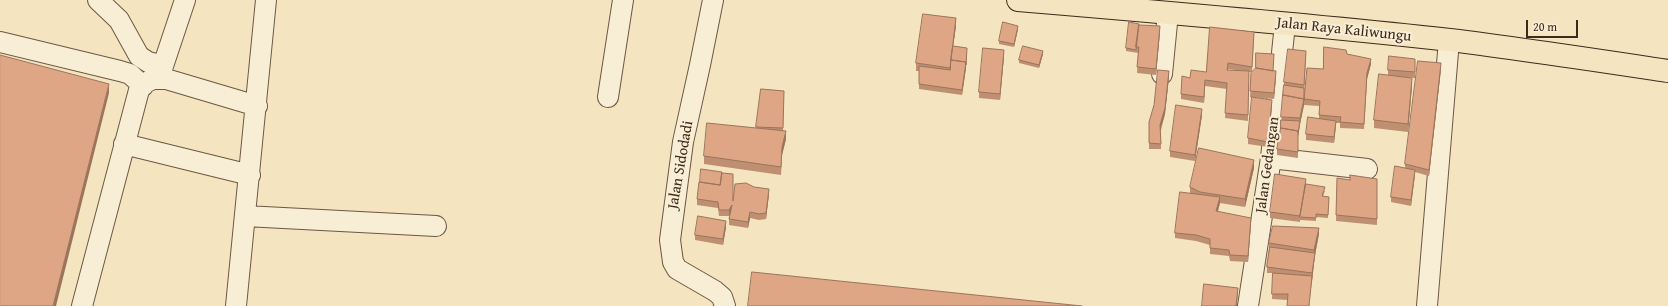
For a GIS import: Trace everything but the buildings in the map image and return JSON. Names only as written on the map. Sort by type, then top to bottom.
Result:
[{"type":"main road","name":"Jalan Raya Kaliwungu","points":[[1018,0],[1130,5],[1168,13],[1449,40],[1532,50],[1668,71]]},
{"type":"street","points":[[98,0],[119,20],[139,56],[148,62],[155,77]]},
{"type":"street","points":[[82,306],[139,90],[155,77],[185,0]]},
{"type":"street","points":[[236,306],[257,106],[266,0]]},
{"type":"street","points":[[608,97],[623,0]]},
{"type":"street","name":"Jalan Sidodadi","points":[[713,0],[683,142],[670,240],[673,262],[677,268],[715,291],[722,297],[725,306]]},
{"type":"street","points":[[1162,74],[1168,13]]},
{"type":"street","name":"Jalan Gedangan","points":[[1248,306],[1270,158],[1285,24]]},
{"type":"street","points":[[1427,306],[1449,40]]},
{"type":"street","points":[[0,42],[130,74],[166,79],[257,106]]},
{"type":"street","points":[[124,144],[250,175]]},
{"type":"street","points":[[1270,158],[1367,169]]},
{"type":"street","points":[[245,216],[436,226]]}]
